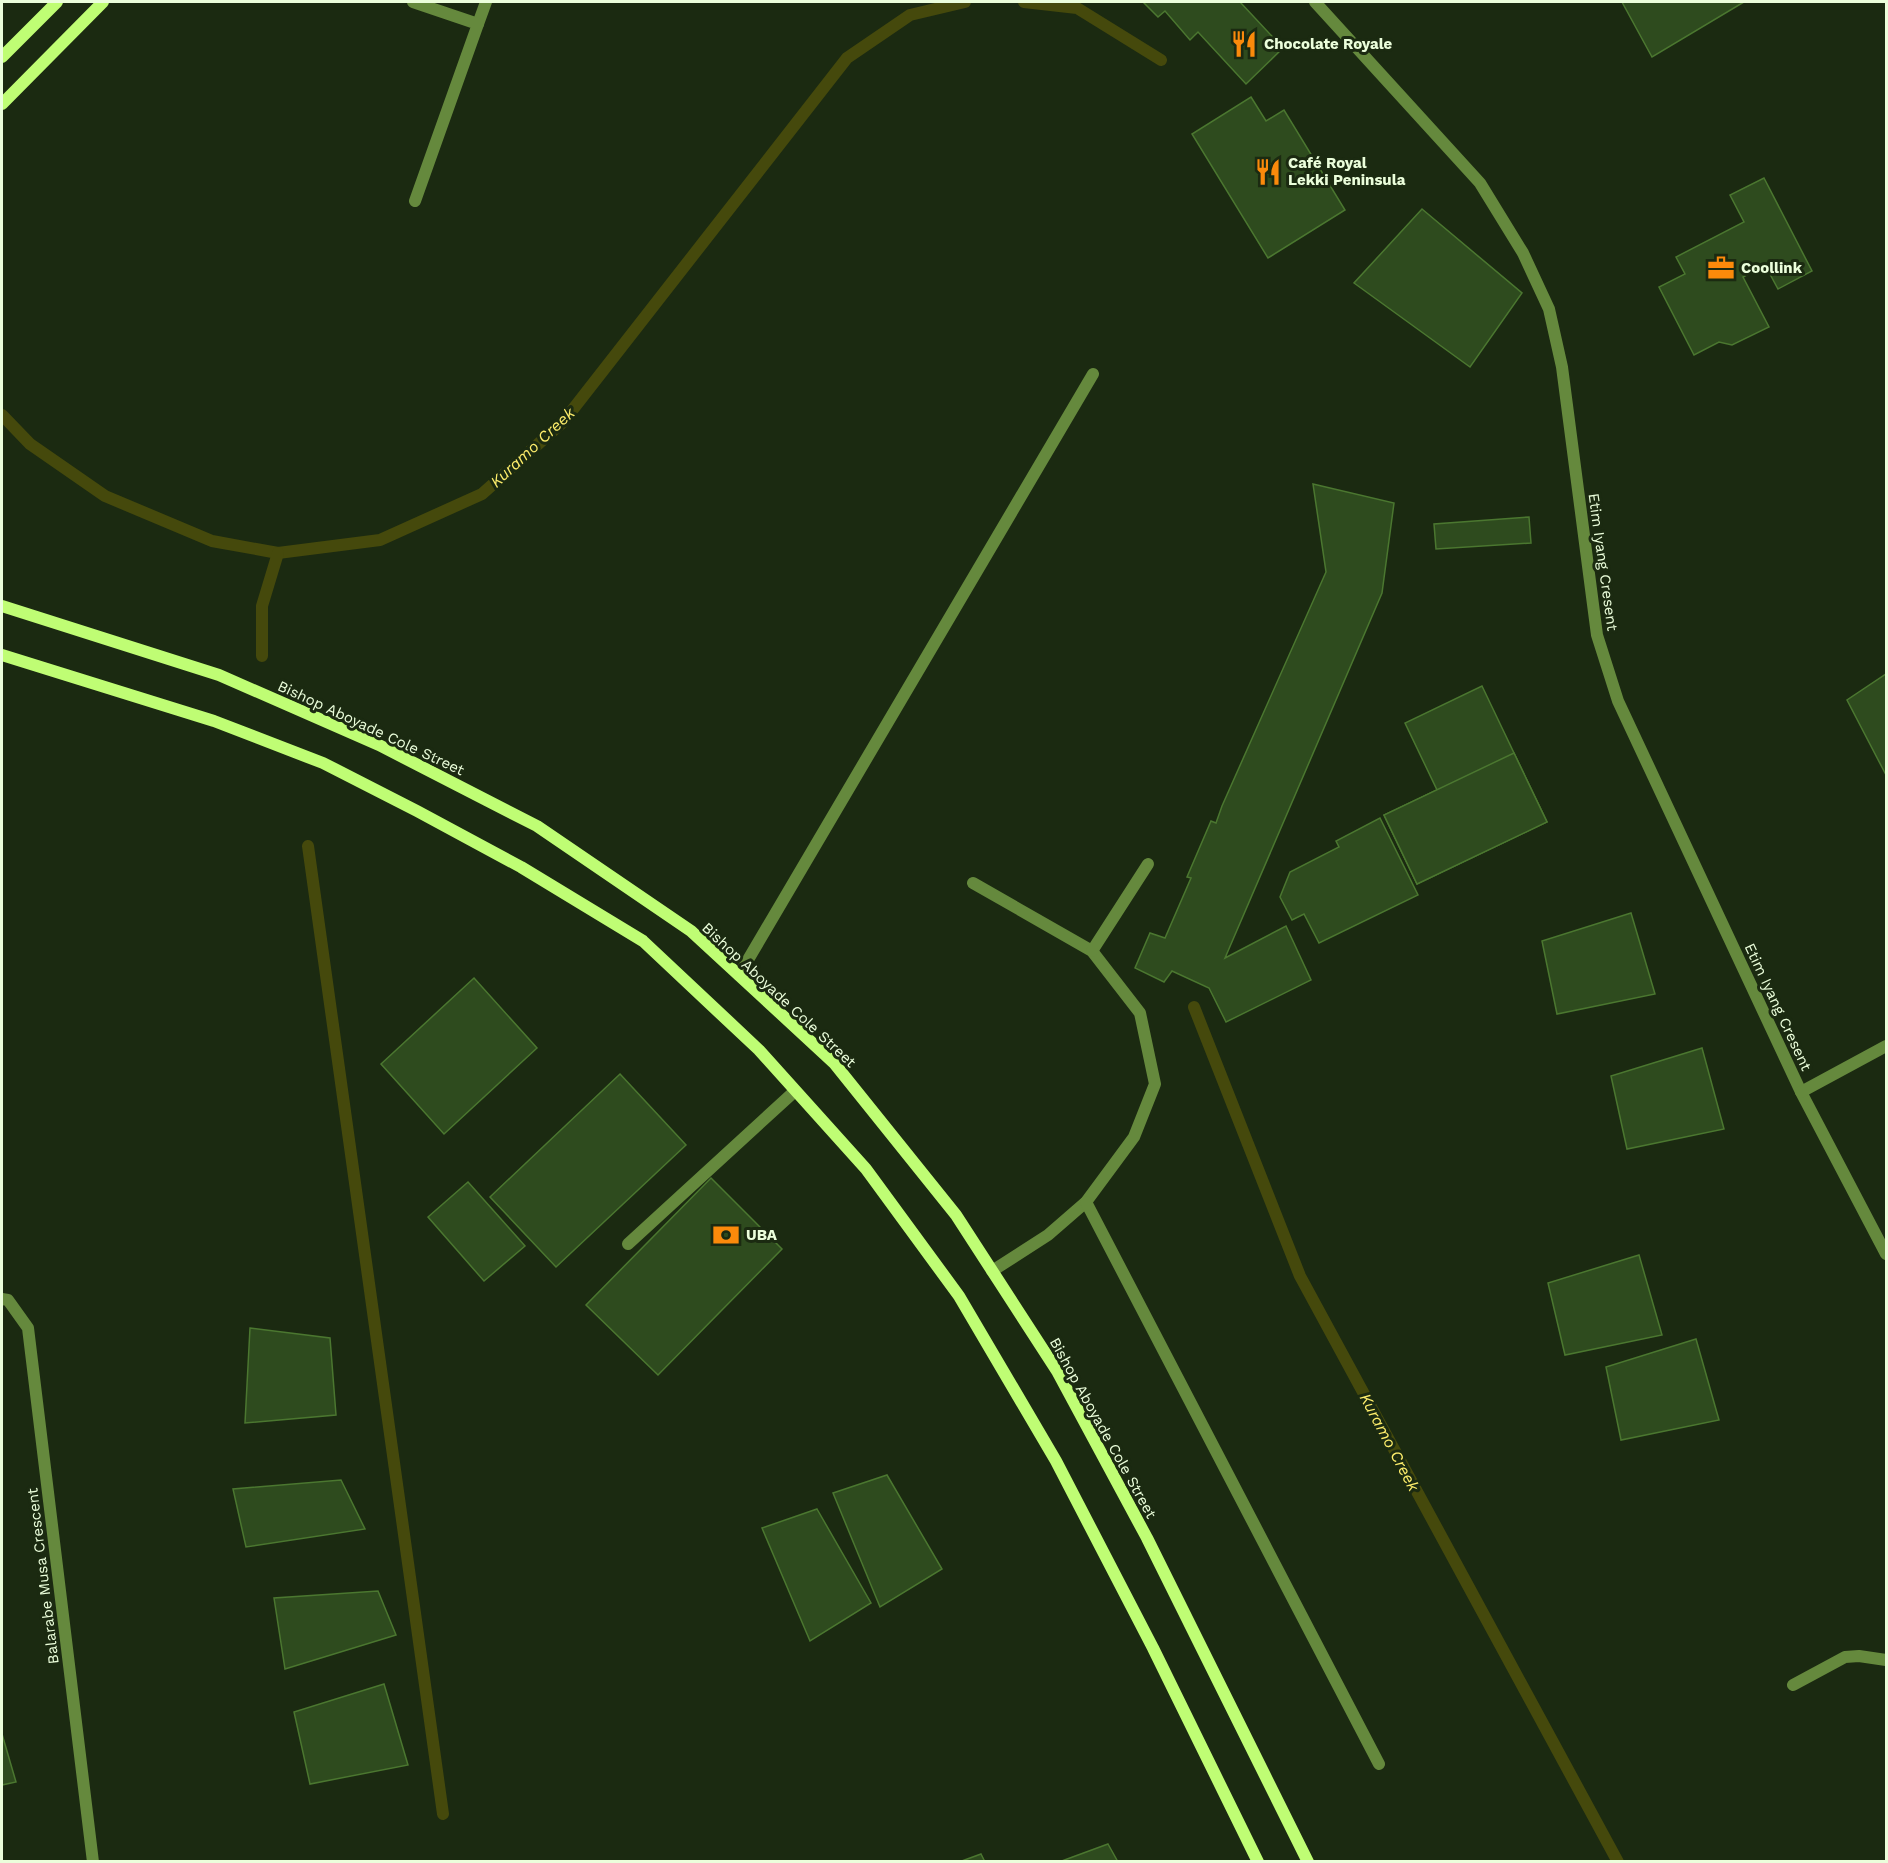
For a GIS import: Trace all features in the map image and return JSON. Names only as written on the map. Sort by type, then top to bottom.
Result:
[{"type":"street","points":[[2,57],[57,2]]},
{"type":"street","points":[[2,104],[103,2]]},
{"type":"street","points":[[413,2],[478,24]]},
{"type":"street","points":[[415,201],[486,2]]},
{"type":"street","name":"Etim Iyang Cresent","points":[[1315,2],[1480,183],[1523,254],[1549,309],[1562,367],[1597,635],[1617,701],[1802,1092],[1887,1254]]},
{"type":"street","points":[[738,975],[1093,374]]},
{"type":"street","name":"Bishop Aboyade Cole Street","points":[[2,606],[219,675],[379,745],[537,826],[691,931],[834,1063],[956,1215],[1057,1371],[1147,1538],[1308,1862]]},
{"type":"street","points":[[2,656],[214,721],[323,763],[520,867],[643,941],[759,1050],[866,1169],[959,1296],[1056,1461],[1153,1648],[1258,1862]]},
{"type":"street","points":[[1092,951],[1148,864]]},
{"type":"street","points":[[973,883],[1092,951],[1140,1013],[1155,1084],[1134,1137],[1086,1202],[1048,1235],[992,1271]]},
{"type":"street","points":[[1802,1092],[1887,1046]]},
{"type":"street","points":[[628,1244],[795,1091]]},
{"type":"street","points":[[1086,1202],[1379,1764]]},
{"type":"street","name":"Balarabe Musa Crescent","points":[[2,1299],[8,1300],[28,1328],[93,1862]]},
{"type":"street","points":[[1793,1685],[1845,1658],[1859,1656],[1887,1659]]},
{"type":"building","name":"Chocolate Royale","points":[[1143,2],[1240,2],[1283,48],[1246,84],[1198,32],[1190,40],[1165,11],[1158,17]]},
{"type":"building","points":[[1622,2],[1744,2],[1652,57]]},
{"type":"building","name":"Café Royal Lekki Peninsula","points":[[1251,97],[1266,121],[1284,110],[1345,210],[1268,258],[1192,134]]},
{"type":"building","name":"Coollink","points":[[1764,178],[1812,271],[1778,289],[1765,265],[1743,277],[1769,327],[1732,345],[1719,342],[1694,355],[1659,287],[1685,274],[1676,257],[1744,222],[1730,195]]},
{"type":"building","points":[[1422,209],[1522,293],[1470,367],[1354,283]]},
{"type":"building","points":[[1313,484],[1394,503],[1382,593],[1225,958],[1286,926],[1311,980],[1226,1022],[1209,988],[1172,971],[1164,982],[1135,968],[1150,933],[1165,938],[1191,878],[1187,877],[1211,821],[1216,823],[1326,572]]},
{"type":"building","points":[[1529,517],[1531,543],[1436,549],[1434,524]]},
{"type":"building","points":[[1886,674],[1886,775],[1847,700]]},
{"type":"building","points":[[1482,686],[1547,822],[1417,884],[1384,815],[1437,790],[1405,723]]},
{"type":"building","points":[[1514,753],[1547,822],[1417,884],[1384,815]]},
{"type":"building","points":[[1380,818],[1418,895],[1319,943],[1304,914],[1292,920],[1280,897],[1290,872],[1339,847],[1336,841]]},
{"type":"building","points":[[1631,913],[1655,994],[1557,1014],[1542,941]]},
{"type":"building","points":[[474,978],[537,1048],[444,1134],[381,1064]]},
{"type":"building","points":[[1702,1048],[1724,1129],[1627,1149],[1611,1076]]},
{"type":"building","points":[[620,1074],[686,1145],[556,1267],[490,1197]]},
{"type":"building","points":[[711,1178],[782,1249],[658,1375],[586,1305]]},
{"type":"building","points":[[468,1182],[525,1246],[484,1281],[428,1217]]},
{"type":"building","points":[[1639,1255],[1662,1335],[1565,1355],[1548,1283]]},
{"type":"building","points":[[250,1328],[330,1338],[336,1415],[245,1423]]},
{"type":"building","points":[[1696,1339],[1719,1420],[1621,1440],[1606,1367]]},
{"type":"building","points":[[887,1475],[942,1569],[880,1607],[833,1493]]},
{"type":"building","points":[[341,1480],[365,1529],[246,1547],[233,1489]]},
{"type":"building","points":[[817,1509],[871,1603],[810,1641],[762,1528]]},
{"type":"building","points":[[378,1591],[396,1635],[285,1669],[274,1598]]},
{"type":"building","points":[[384,1684],[408,1765],[310,1784],[294,1712]]},
{"type":"building","points":[[2,1734],[16,1782],[2,1785]]},
{"type":"building","points":[[1108,1844],[1118,1862],[1059,1862]]},
{"type":"building","points":[[981,1854],[985,1862],[959,1862]]},
{"type":"waterway","name":"Kuramo Creek","points":[[2,415],[30,444],[105,496],[212,541],[278,553],[380,540],[482,494],[563,422],[847,58],[910,15],[965,2]]},
{"type":"waterway","name":"Kuramo Creek","points":[[1024,2],[1077,8],[1161,60]]},
{"type":"waterway","points":[[262,656],[262,606],[278,553]]},
{"type":"waterway","points":[[308,846],[443,1814]]},
{"type":"waterway","name":"Kuramo Creek","points":[[1194,1007],[1300,1276],[1618,1862]]},
{"type":"place","name":"Chocolate Royale","points":[[1244,44]]},
{"type":"place","name":"Café Royal Lekki Peninsula","points":[[1268,172]]},
{"type":"place","name":"Coollink","points":[[1721,268]]},
{"type":"place","name":"UBA","points":[[726,1235]]}]
